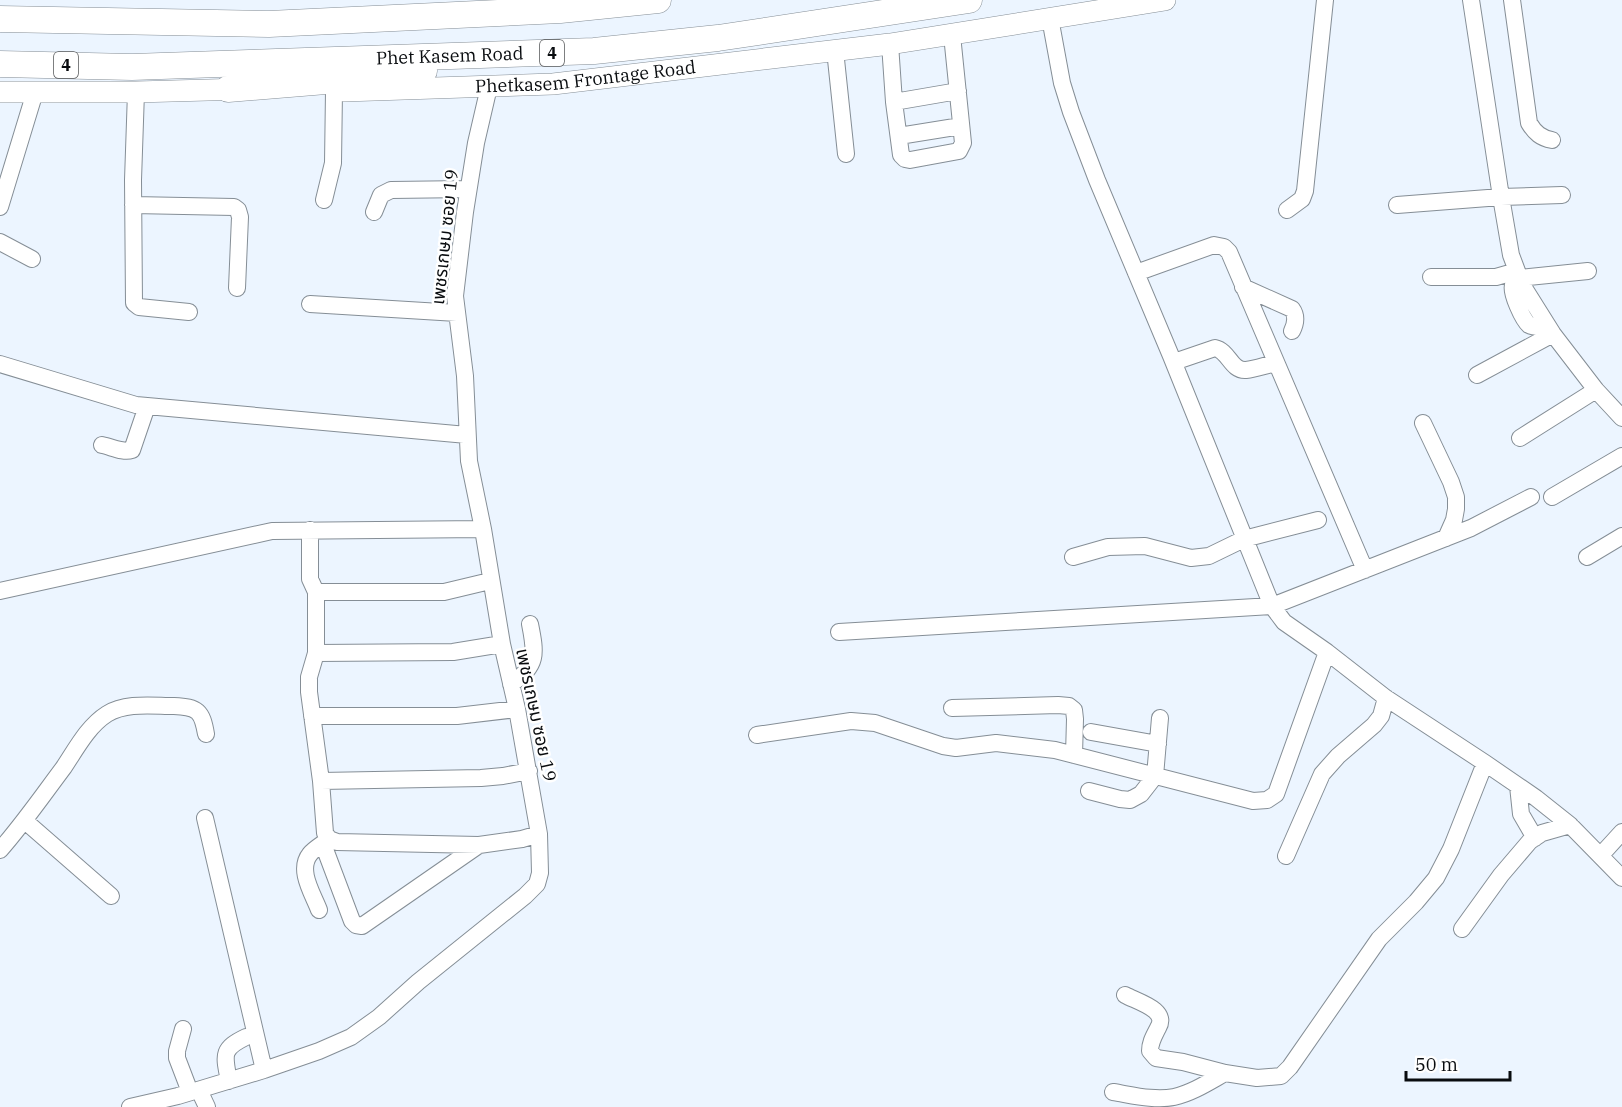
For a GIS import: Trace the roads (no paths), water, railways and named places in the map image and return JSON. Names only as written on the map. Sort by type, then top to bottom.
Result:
[{"type":"highway","points":[[0,19],[269,24],[560,10],[658,0]]},
{"type":"highway","name":"Phet Kasem Road","points":[[0,64],[132,67],[594,51],[729,36],[969,0]]},
{"type":"highway","points":[[228,89],[374,77],[594,51]]},
{"type":"main road","name":"Phetkasem Frontage Road","points":[[0,92],[228,89],[334,91],[553,84],[890,44],[1165,0]]},
{"type":"street","points":[[1287,210],[1302,199],[1305,191],[1325,0]]},
{"type":"street","points":[[1471,0],[1501,197],[1511,255],[1518,275],[1550,331],[1596,390],[1622,418]]},
{"type":"street","points":[[1512,0],[1529,123],[1538,135],[1552,140]]},
{"type":"street","points":[[1050,18],[1062,83],[1071,112],[1272,606],[1284,622],[1386,698],[1518,786],[1570,825],[1601,855],[1619,868]]},
{"type":"street","points":[[890,44],[901,155],[910,160],[959,151],[963,143],[952,34]]},
{"type":"street","points":[[835,50],[846,154]]},
{"type":"street","name":"เพชรเกษม ซอย 19","points":[[130,1107],[264,1070],[351,1037],[379,1017],[537,884],[540,873],[539,834],[469,461],[465,376],[457,313],[456,283],[468,189],[489,87]]},
{"type":"street","points":[[324,200],[333,163],[334,91]]},
{"type":"street","points":[[894,102],[958,91]]},
{"type":"street","points":[[0,207],[35,92]]},
{"type":"street","points":[[136,92],[133,205],[134,303],[138,307],[189,312]]},
{"type":"street","points":[[898,136],[962,126]]},
{"type":"street","points":[[374,212],[381,195],[390,190],[468,189]]},
{"type":"street","points":[[1397,205],[1562,195]]},
{"type":"street","points":[[133,205],[234,207],[238,210],[240,217],[237,288]]},
{"type":"street","points":[[0,242],[32,259]]},
{"type":"street","points":[[1136,273],[1214,244],[1220,245],[1229,252],[1365,570]]},
{"type":"street","points":[[1431,277],[1496,277],[1588,272]]},
{"type":"street","points":[[1243,287],[1292,309],[1296,321],[1292,331]]},
{"type":"street","points":[[310,304],[457,313]]},
{"type":"street","points":[[1477,375],[1550,331]]},
{"type":"street","points":[[1174,362],[1215,348],[1220,349],[1235,367],[1240,369],[1247,370],[1276,363]]},
{"type":"street","points":[[0,364],[118,400],[147,406],[467,435]]},
{"type":"street","points":[[1520,438],[1596,390]]},
{"type":"street","points":[[102,445],[132,450],[147,406]]},
{"type":"street","points":[[1423,423],[1456,497],[1454,520],[1446,538]]},
{"type":"street","points":[[1552,497],[1622,456]]},
{"type":"street","points":[[839,633],[1272,606],[1472,528],[1531,497]]},
{"type":"street","points":[[1073,557],[1108,547],[1145,546],[1191,558],[1209,556],[1244,539],[1318,520]]},
{"type":"street","points":[[0,591],[272,531],[483,529]]},
{"type":"street","points":[[310,530],[310,579],[316,592],[316,653],[309,677],[309,692],[321,781],[326,842],[352,921],[362,926],[479,845]]},
{"type":"street","points":[[1587,557],[1622,536]]},
{"type":"street","points":[[316,592],[444,592],[490,582]]},
{"type":"street","points":[[512,684],[525,675],[533,657],[535,646],[530,624]]},
{"type":"street","points":[[316,653],[453,652],[502,644]]},
{"type":"street","points":[[757,735],[851,720],[875,723],[943,746],[956,748],[996,743],[1055,750],[1253,801],[1267,800],[1276,794],[1327,652]]},
{"type":"street","points":[[1286,856],[1322,774],[1338,756],[1374,725],[1380,716],[1386,698]]},
{"type":"street","points":[[0,850],[25,821],[93,726],[108,713],[139,706],[183,706],[201,713],[206,734]]},
{"type":"street","points":[[952,708],[1068,706],[1074,710],[1074,755]]},
{"type":"street","points":[[312,717],[457,716],[517,709]]},
{"type":"street","points":[[1089,791],[1130,800],[1141,794],[1155,776],[1160,718]]},
{"type":"street","points":[[1091,732],[1158,744]]},
{"type":"street","points":[[1125,995],[1156,1010],[1160,1016],[1161,1023],[1150,1043],[1150,1051],[1156,1058],[1257,1078],[1281,1076],[1290,1067],[1379,939],[1436,878],[1451,849],[1485,763]]},
{"type":"street","points":[[321,781],[481,778],[529,771]]},
{"type":"street","points":[[1518,786],[1521,814],[1534,838]]},
{"type":"street","points":[[205,818],[264,1070]]},
{"type":"street","points":[[25,821],[111,896]]},
{"type":"street","points":[[1462,929],[1501,875],[1530,841],[1542,833],[1570,825]]},
{"type":"street","points":[[1601,855],[1622,831]]},
{"type":"street","points":[[319,910],[307,879],[305,863],[312,851],[326,842],[479,845],[522,839],[539,834]]},
{"type":"street","points":[[183,1029],[177,1058],[194,1091],[207,1107]]},
{"type":"street","points":[[229,1081],[225,1062],[226,1053],[232,1044],[246,1037]]},
{"type":"street","points":[[1113,1092],[1172,1098],[1192,1091],[1226,1073]]}]
